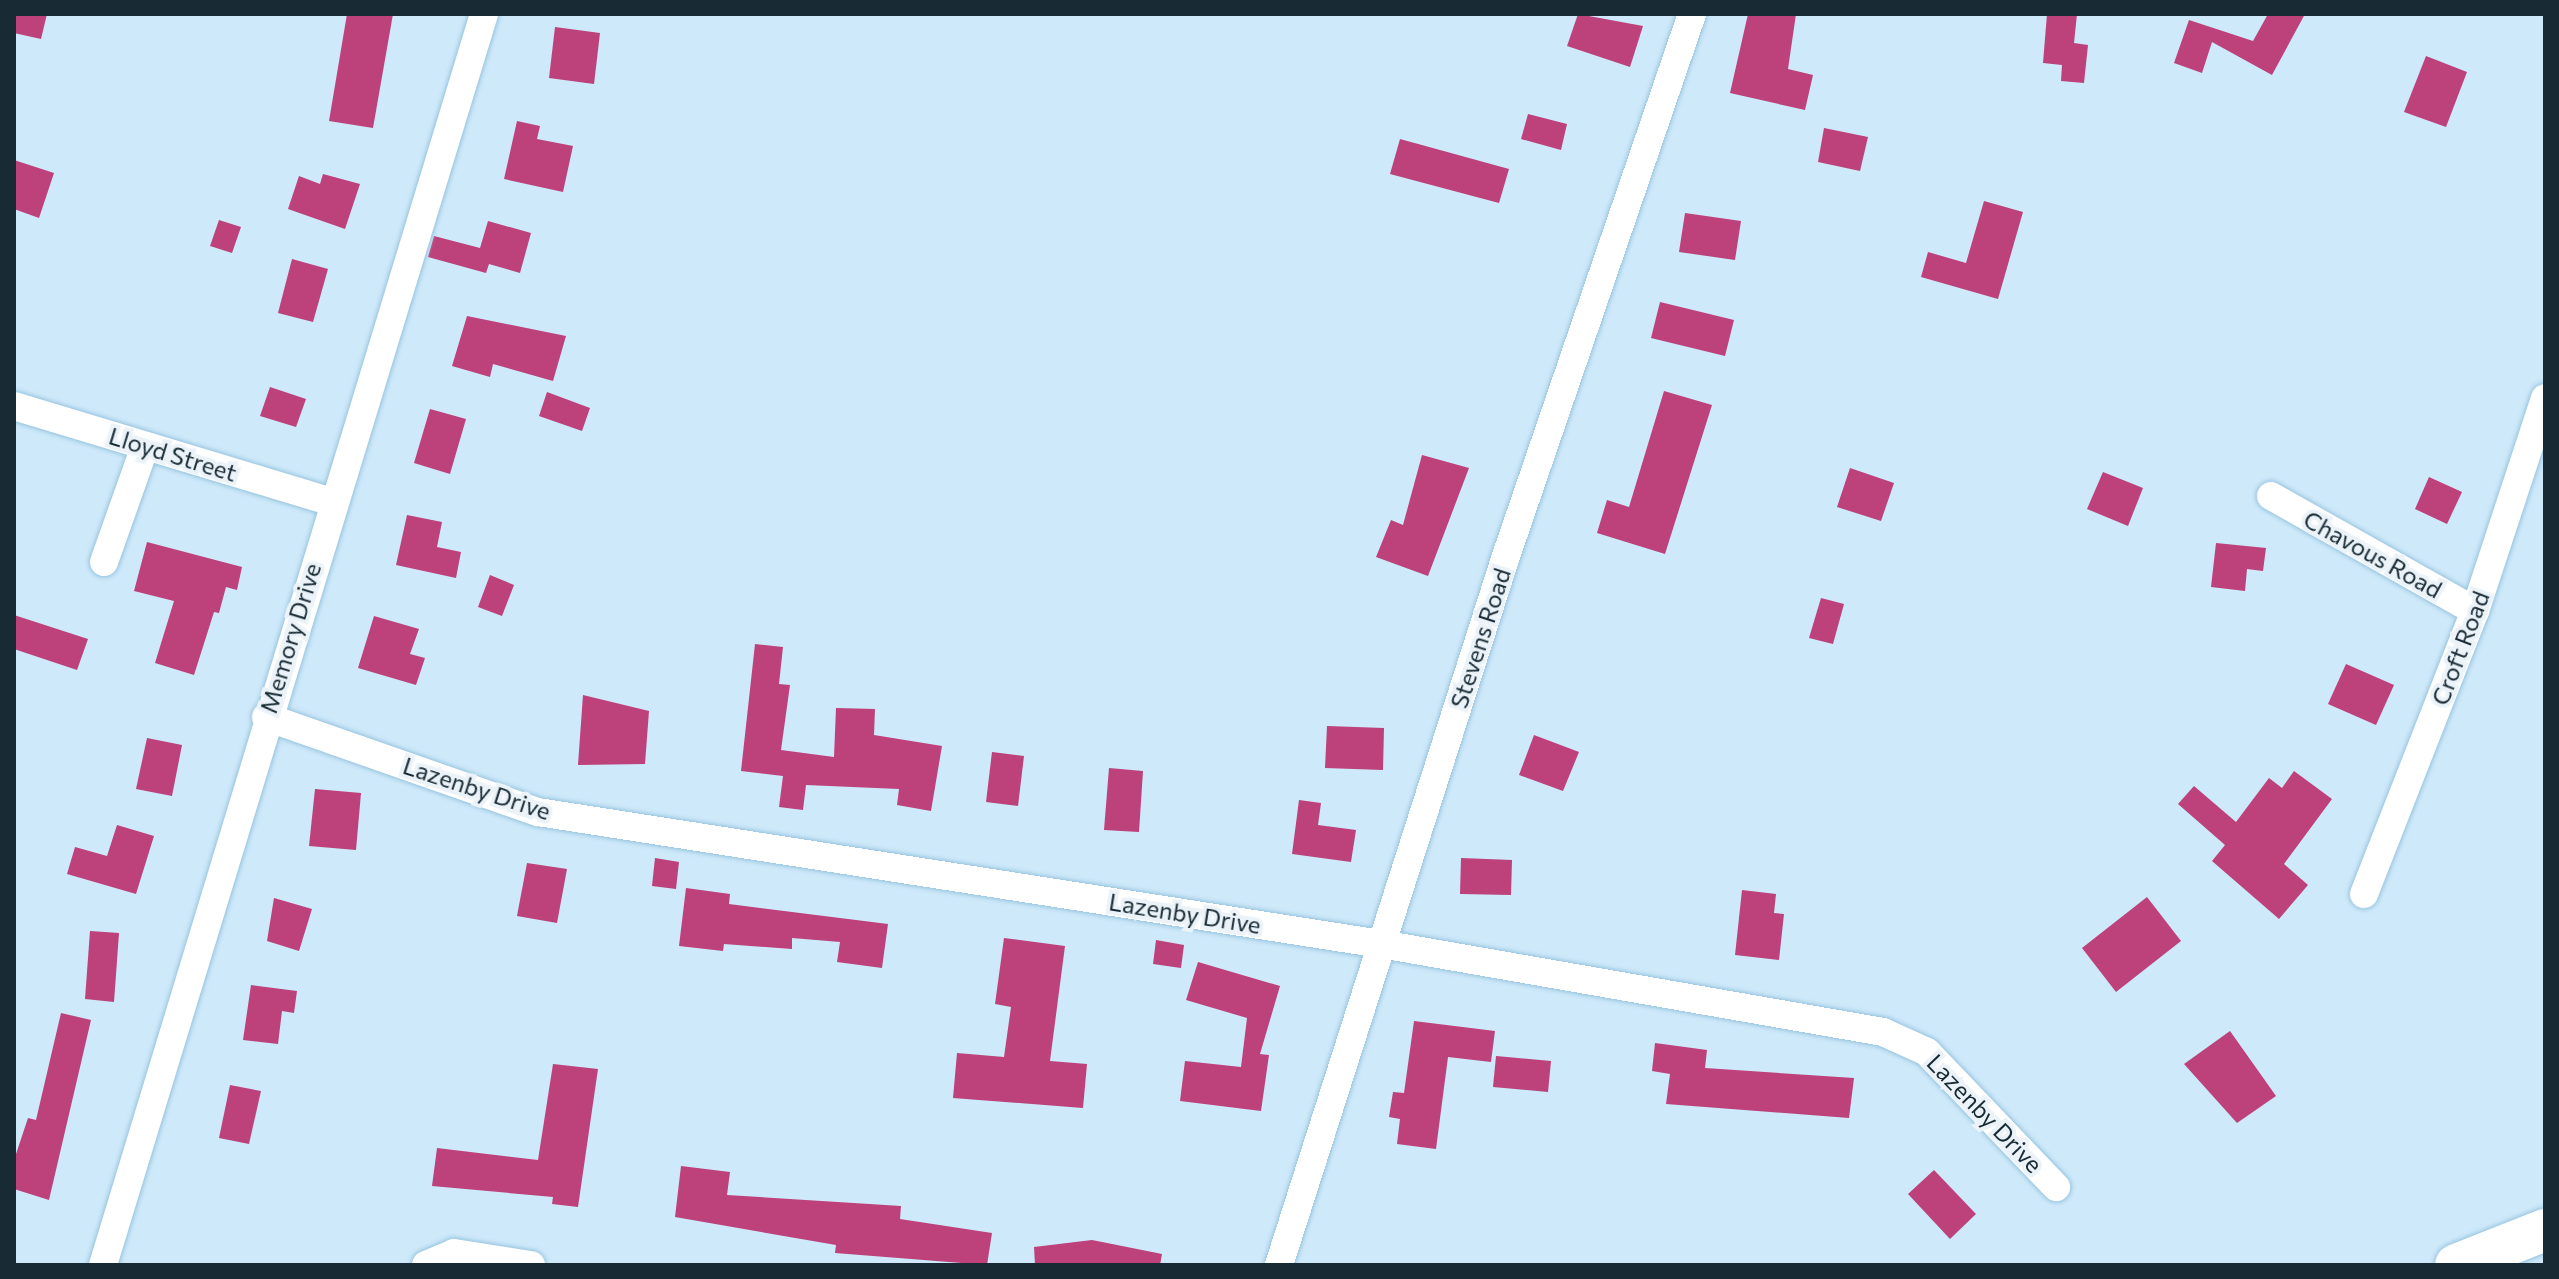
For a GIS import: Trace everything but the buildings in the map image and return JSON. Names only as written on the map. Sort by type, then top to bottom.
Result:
[{"type":"highway","points":[[2456,1265],[2545,1230]]},
{"type":"street","name":"Memory Drive","points":[[103,1265],[266,717],[484,14]]},
{"type":"street","name":"Stevens Road","points":[[1279,1265],[1381,944],[1692,14]]},
{"type":"street","name":"Croft Road","points":[[2364,894],[2475,611],[2545,398]]},
{"type":"street","name":"Lloyd Street","points":[[14,406],[332,502]]},
{"type":"street","points":[[104,562],[145,446]]},
{"type":"street","name":"Chavous Road","points":[[2271,496],[2475,611]]},
{"type":"street","name":"Lazenby Drive","points":[[266,717],[538,812],[1381,944],[1883,1032],[1927,1052],[2056,1187]]},
{"type":"street","points":[[426,1265],[454,1253],[531,1265]]}]
